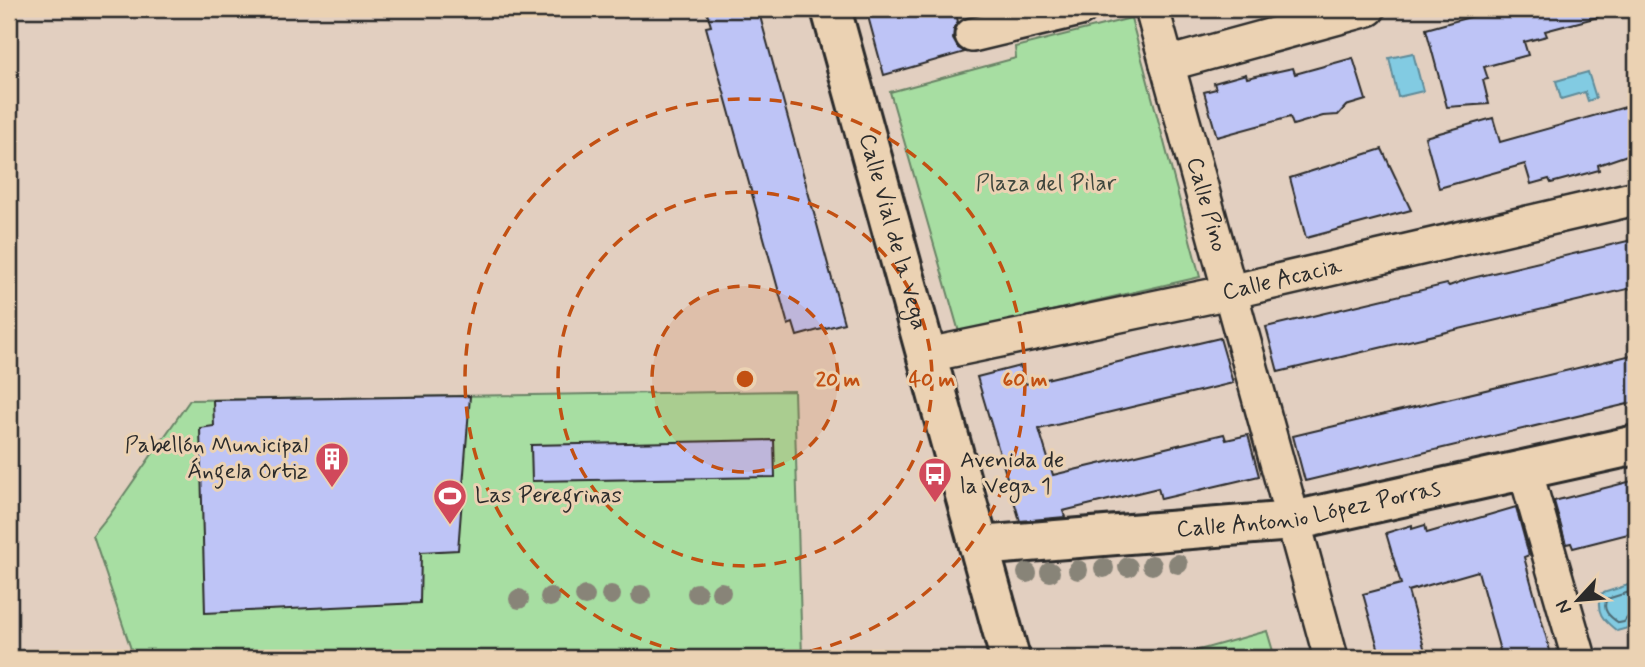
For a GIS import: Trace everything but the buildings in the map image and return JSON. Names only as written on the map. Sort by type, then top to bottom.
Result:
[{"type":"street","name":"Calle Vial de la Vega","points":[[831,9],[1010,658]]},
{"type":"street","points":[[972,35],[1080,9]]},
{"type":"street","name":"Calle Pino","points":[[1152,9],[1331,658]]},
{"type":"street","points":[[1167,64],[1368,9]]},
{"type":"street","name":"Calle Acacia","points":[[928,355],[1230,292],[1636,198]]},
{"type":"street","name":"Calle Antonio López Porras","points":[[979,546],[1293,522],[1636,445]]},
{"type":"street","points":[[1525,470],[1578,658]]},
{"type":"green space","name":"Plaza del Pilar","points":[[1131,18],[1200,277],[959,332],[890,92],[1016,58],[1015,47]]},
{"type":"green space","name":"Las Peregrinas","points":[[794,391],[802,658],[134,658],[93,536],[190,400]]},
{"type":"green space","points":[[1267,631],[1275,658],[1174,658],[1174,657]]},
{"type":"water","points":[[1413,53],[1423,91],[1398,97],[1389,58]]},
{"type":"water","points":[[1588,72],[1596,98],[1588,101],[1585,92],[1561,99],[1556,81]]},
{"type":"water","points":[[1634,583],[1636,616],[1628,628],[1617,631],[1601,615],[1600,594]]},
{"type":"place","name":"Pabellón Municipal Ángela Ortiz","points":[[332,489]]},
{"type":"place","name":"Avenida de la Vega 1","points":[[935,504]]},
{"type":"place","name":"Las Peregrinas","points":[[450,526]]}]
